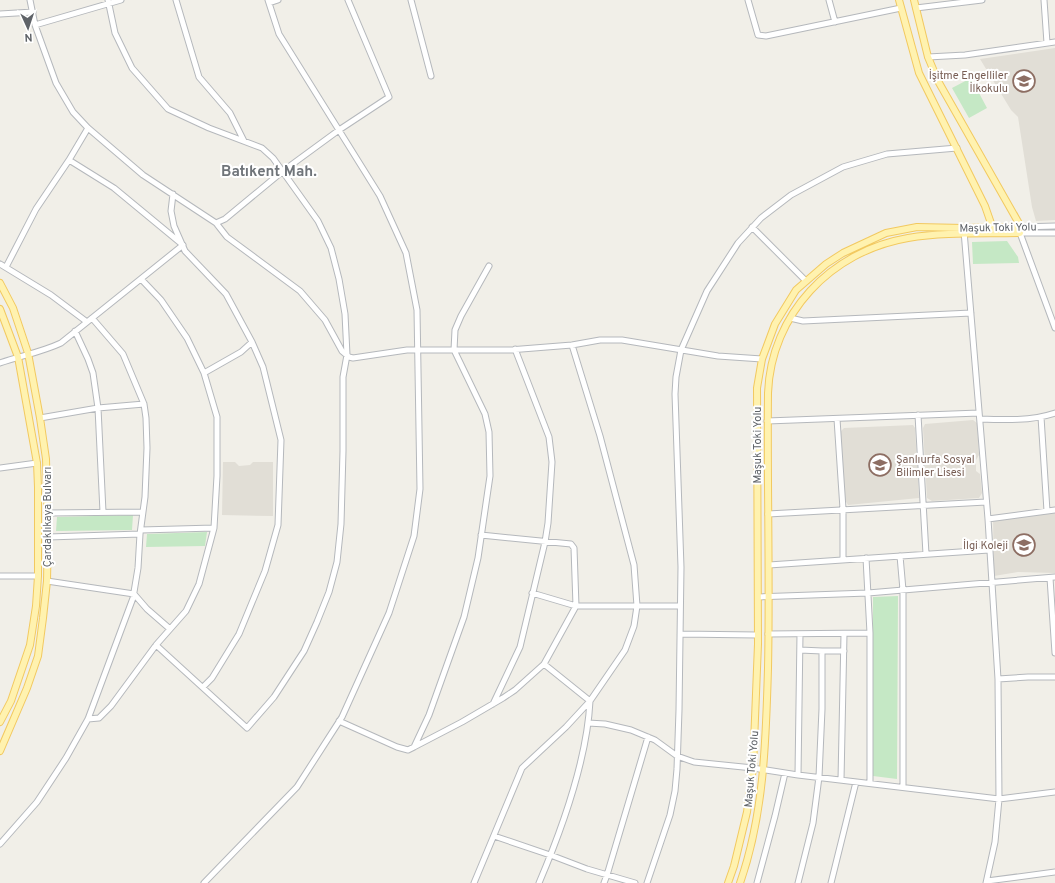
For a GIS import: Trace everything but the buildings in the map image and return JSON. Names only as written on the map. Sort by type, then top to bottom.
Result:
[{"type":"main road","points":[[899,0],[920,73],[985,206],[992,227],[998,234]]},
{"type":"main road","points":[[740,883],[753,831],[763,769],[766,723],[769,597],[768,379],[778,341],[790,318],[809,292],[829,273],[855,256],[875,247],[908,238],[964,231],[998,234],[1021,230],[938,81],[928,57],[914,0]]},
{"type":"main road","name":"Maşuk Toki Yolu","points":[[728,883],[734,866],[747,812],[753,768],[758,635],[757,388],[762,359],[775,324],[796,290],[826,264],[843,253],[886,233],[917,227],[964,231],[992,227],[1021,230]]},
{"type":"main road","name":"Çardaklıkaya Bulvarı","points":[[0,283],[13,308],[28,354],[46,459],[48,513],[47,581],[44,618],[38,656],[27,688],[0,751]]},
{"type":"main road","name":"Çardaklıkaya Bulvarı","points":[[0,309],[18,357],[37,463],[38,487],[38,576],[36,606],[30,645],[11,701],[0,722]]},
{"type":"street","points":[[30,0],[35,25],[56,83],[73,112],[88,128],[143,174],[216,223],[227,237],[300,291],[325,320],[339,346],[347,355],[353,358],[407,350],[515,349],[572,345],[600,340],[622,340],[718,356],[762,359]]},
{"type":"street","points":[[35,25],[109,2],[121,0]]},
{"type":"street","points":[[176,0],[199,77],[230,113],[244,141]]},
{"type":"street","points":[[204,883],[297,787],[339,721],[389,613],[414,536],[420,489],[417,310],[406,253],[380,196],[279,34],[268,2],[278,0]]},
{"type":"street","points":[[216,223],[225,220],[283,171],[339,130],[389,97],[348,0]]},
{"type":"street","points":[[411,0],[431,76]]},
{"type":"street","points":[[748,0],[758,35],[766,36],[901,8]]},
{"type":"street","points":[[829,0],[835,22]]},
{"type":"street","points":[[916,8],[982,0]]},
{"type":"street","points":[[1044,0],[1047,43]]},
{"type":"street","points":[[109,2],[116,33],[132,68],[168,109],[209,128],[262,148],[273,158],[283,171],[318,221],[331,248],[339,279],[345,314],[347,355],[343,377],[341,524],[337,562],[329,592],[304,651],[274,697],[247,728],[156,645]]},
{"type":"street","points":[[0,14],[33,12]]},
{"type":"street","points":[[928,57],[965,55],[1055,42]]},
{"type":"street","points":[[6,267],[36,209],[69,160],[88,128]]},
{"type":"street","points":[[647,883],[670,815],[674,792],[677,756],[681,567],[675,394],[676,377],[681,350],[707,292],[738,243],[761,218],[791,195],[844,167],[887,154],[957,148]]},
{"type":"street","points":[[69,160],[114,188],[183,245]]},
{"type":"street","points":[[172,194],[171,211],[174,226],[185,250],[226,294],[252,342],[263,367],[281,440],[278,525],[265,571],[238,634],[212,678],[203,688]]},
{"type":"street","name":"Maşuk Toki Yolu","points":[[1021,230],[1055,226]]},
{"type":"street","points":[[752,227],[806,281]]},
{"type":"street","points":[[1021,230],[1055,328]]},
{"type":"street","name":"Maşuk Toki Yolu","points":[[1021,230],[1055,233]]},
{"type":"street","points":[[964,231],[988,519],[998,680],[999,799],[995,842],[986,882],[1055,872]]},
{"type":"street","points":[[0,363],[45,350],[61,343],[183,245]]},
{"type":"street","points":[[0,264],[51,295],[87,322]]},
{"type":"street","points":[[414,747],[429,715],[464,617],[478,558],[490,476],[489,432],[485,414],[454,350],[455,330],[461,316],[489,266]]},
{"type":"street","points":[[88,719],[99,718],[111,706],[156,645],[186,611],[199,584],[214,528],[217,476],[217,417],[204,373],[187,338],[161,300],[141,279]]},
{"type":"street","points":[[790,318],[803,321],[971,313]]},
{"type":"street","points":[[0,844],[36,802],[66,758],[88,719],[115,650],[134,594],[143,512],[147,448],[144,404],[123,354],[92,318]]},
{"type":"street","points":[[75,331],[93,373],[98,408],[103,512]]},
{"type":"street","points":[[204,373],[241,352],[252,342]]},
{"type":"street","points":[[474,883],[522,768],[566,727],[590,700],[625,650],[634,626],[636,606],[634,565],[602,443],[572,345]]},
{"type":"street","points":[[493,704],[520,647],[545,542],[552,469],[549,437],[515,349]]},
{"type":"street","points":[[40,418],[98,408],[144,404]]},
{"type":"street","points":[[768,421],[918,416],[979,416],[1008,420],[1041,417],[1055,413]]},
{"type":"street","points":[[918,416],[926,554]]},
{"type":"street","points":[[1041,417],[1047,511]]},
{"type":"street","points":[[837,419],[843,509],[843,560]]},
{"type":"street","points":[[0,468],[37,463]]},
{"type":"street","points":[[768,514],[986,502]]},
{"type":"street","points":[[988,519],[1055,510]]},
{"type":"street","points":[[48,513],[143,512]]},
{"type":"street","points":[[48,537],[214,528]]},
{"type":"street","points":[[339,721],[397,747],[408,750],[493,704],[515,690],[544,664],[576,606],[574,548],[571,544],[481,535]]},
{"type":"street","points":[[769,565],[989,550]]},
{"type":"street","points":[[900,556],[903,590],[902,787]]},
{"type":"street","points":[[866,558],[870,633],[870,784]]},
{"type":"street","points":[[0,576],[38,576]]},
{"type":"street","points":[[758,597],[868,593],[1053,577],[1055,653]]},
{"type":"street","points":[[47,581],[134,594],[146,609],[170,629]]},
{"type":"street","points":[[532,593],[576,606],[680,606]]},
{"type":"street","points":[[768,634],[870,633]]},
{"type":"street","points":[[680,634],[758,635]]},
{"type":"street","points":[[798,775],[800,634]]},
{"type":"street","points":[[841,780],[844,634]]},
{"type":"street","points":[[800,650],[844,650]]},
{"type":"street","points":[[798,883],[812,823],[819,777],[822,651]]},
{"type":"street","points":[[544,664],[590,700]]},
{"type":"street","points":[[998,680],[1028,677],[1055,677]]},
{"type":"street","points":[[539,883],[551,855],[574,787],[588,723],[590,700]]},
{"type":"street","points":[[588,723],[605,724],[632,730],[655,740],[677,756],[694,762],[763,769],[798,775],[999,799],[1055,792]]},
{"type":"street","points":[[604,883],[648,737]]},
{"type":"street","points":[[757,883],[785,773]]},
{"type":"street","points":[[831,883],[856,782]]},
{"type":"street","points":[[494,836],[587,869],[636,883]]},
{"type":"shaded area","points":[[1055,48],[1055,220],[1036,221],[1032,207],[1018,117],[1011,110],[980,59]]},
{"type":"shaded area","points":[[973,420],[977,423],[979,455],[976,460],[976,471],[980,474],[982,493],[979,498],[932,501],[927,498],[923,428],[925,424]]},
{"type":"shaded area","name":"Şanlıurfa Sosyal Bilimler Lisesi","points":[[913,425],[915,428],[919,498],[848,505],[845,500],[840,432],[844,428]]},
{"type":"shaded area","points":[[223,462],[235,462],[239,466],[250,465],[253,462],[273,462],[273,516],[222,515]]},
{"type":"shaded area","name":"İlgi Koleji","points":[[1055,513],[1055,573],[1018,572],[994,576],[993,519]]},
{"type":"green space","points":[[971,78],[987,108],[969,118],[952,88]]},
{"type":"green space","points":[[1007,241],[1018,257],[1019,263],[973,264],[972,242]]},
{"type":"green space","points":[[133,515],[132,530],[56,531],[57,517]]},
{"type":"green space","points":[[207,532],[205,546],[146,547],[147,534]]},
{"type":"green space","points":[[898,596],[897,779],[873,776],[873,597]]},
{"type":"place","name":"İşitme Engelliler İlkokulu","points":[[1024,81]]},
{"type":"place","name":"Şanlıurfa Sosyal Bilimler Lisesi","points":[[880,465]]},
{"type":"place","name":"İlgi Koleji","points":[[1024,545]]},
{"type":"district","name":"Batıkent Mah.","points":[[269,171]]}]
